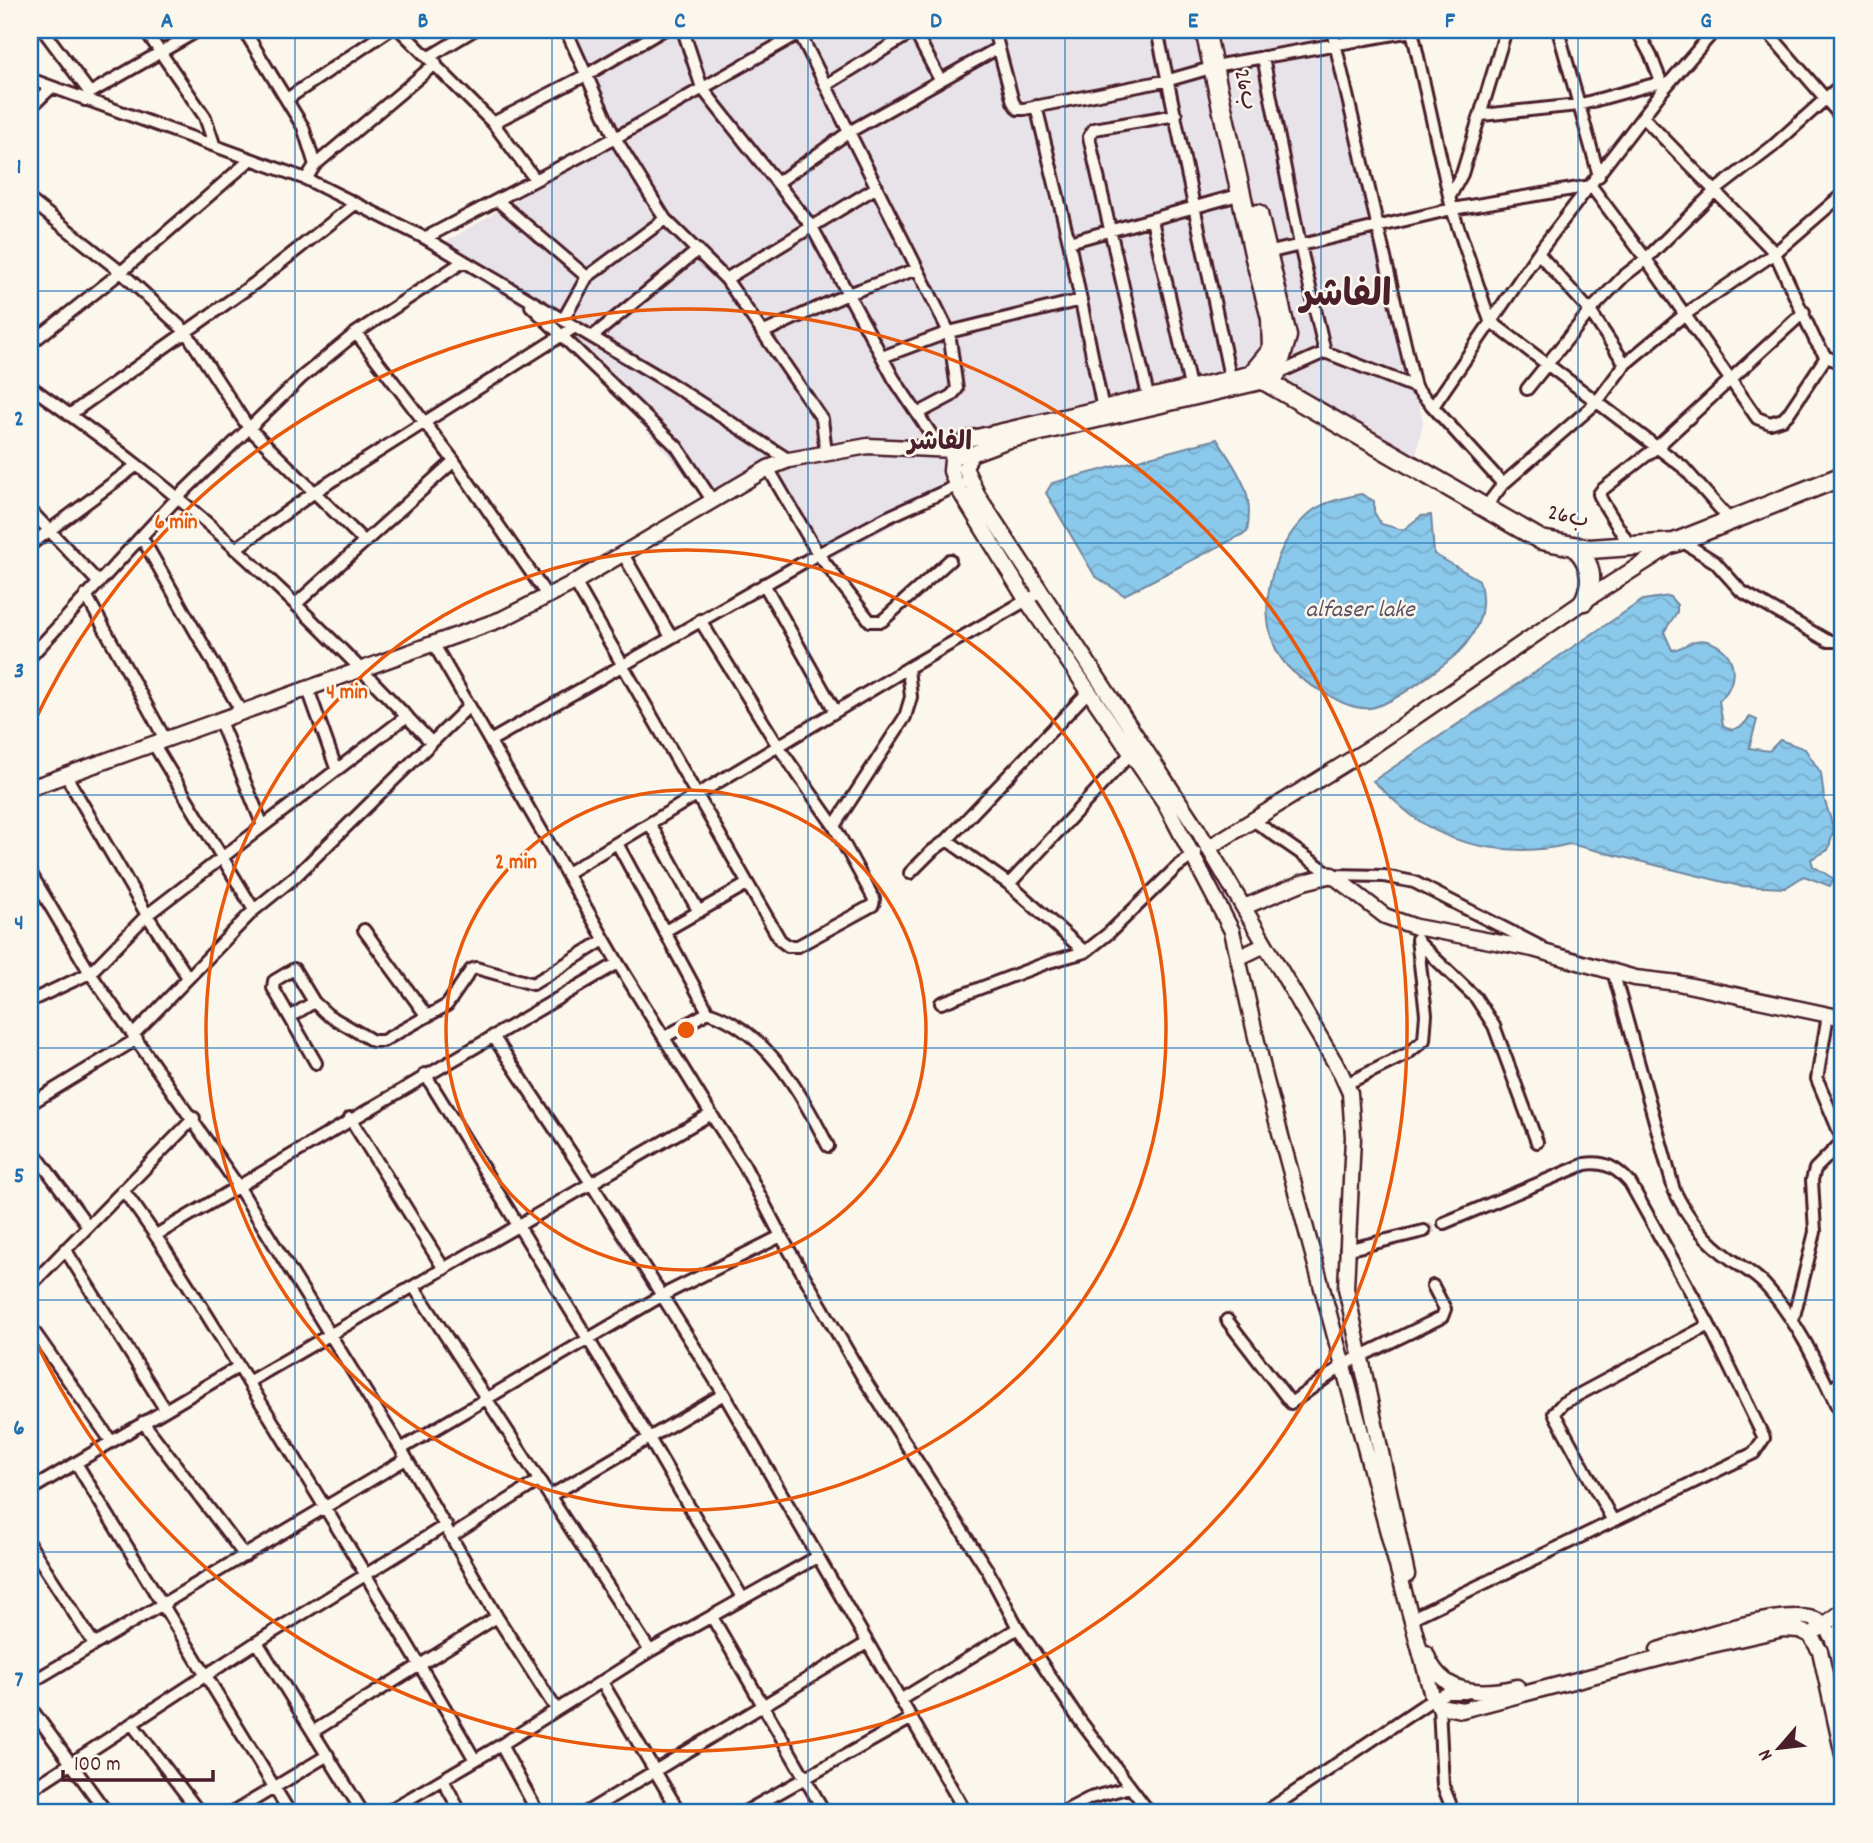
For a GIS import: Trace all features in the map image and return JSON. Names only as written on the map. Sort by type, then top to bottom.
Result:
[{"type":"highway","name":"26ب","points":[[1205,30],[1219,65],[1287,336],[1268,370]]},
{"type":"highway","name":"26ب","points":[[1217,30],[1219,65],[1242,194],[1274,334],[1268,370]]},
{"type":"highway","name":"26ب","points":[[1268,370],[1302,405],[1548,543],[1576,548],[1631,548],[1677,542],[1843,476]]},
{"type":"highway","points":[[1576,548],[1583,555],[1590,573],[1584,601]]},
{"type":"street","points":[[43,30],[87,96]]},
{"type":"street","points":[[145,30],[205,117],[214,144]]},
{"type":"street","points":[[87,96],[199,30]]},
{"type":"street","points":[[244,30],[303,127],[316,165]]},
{"type":"street","points":[[287,99],[389,30]]},
{"type":"street","points":[[400,30],[433,60],[493,123],[535,179]]},
{"type":"street","points":[[306,179],[316,165],[433,60],[474,30]]},
{"type":"street","points":[[566,30],[615,138],[665,219],[726,279],[822,419],[827,453]]},
{"type":"street","points":[[493,123],[588,74],[663,30]]},
{"type":"street","points":[[683,30],[702,88],[812,227],[882,357],[919,413],[947,449],[967,460]]},
{"type":"street","points":[[826,85],[915,30],[940,80]]},
{"type":"street","points":[[994,30],[1013,102],[1018,108],[1168,80],[1219,65],[1413,30],[1452,209],[1490,321],[1683,467],[1730,520]]},
{"type":"street","points":[[1157,30],[1230,377]]},
{"type":"street","points":[[1332,30],[1415,387]]},
{"type":"street","points":[[1450,196],[1462,174],[1482,115],[1506,30]]},
{"type":"street","points":[[1558,30],[1599,176]]},
{"type":"street","points":[[1637,30],[1663,86]]},
{"type":"street","points":[[1434,405],[1538,253],[1644,118],[1663,86],[1715,30]]},
{"type":"street","points":[[1766,30],[1843,119]]},
{"type":"street","points":[[425,238],[615,138],[801,31],[949,332],[957,389],[951,397],[919,413]]},
{"type":"street","points":[[777,183],[849,132],[998,48]]},
{"type":"street","points":[[1262,57],[1300,245],[1325,352]]},
{"type":"street","points":[[30,79],[87,96],[306,179],[425,238],[592,337],[789,460]]},
{"type":"street","points":[[1527,389],[1590,311],[1624,276],[1716,190],[1772,147],[1843,83]]},
{"type":"street","points":[[30,108],[52,86]]},
{"type":"street","points":[[1482,115],[1578,105],[1663,86]]},
{"type":"street","points":[[1036,106],[1069,242],[1103,412]]},
{"type":"street","points":[[1148,396],[1089,137],[1094,130],[1176,114]]},
{"type":"street","points":[[1644,118],[1776,253],[1826,357],[1843,363]]},
{"type":"street","points":[[30,344],[121,272],[250,160]]},
{"type":"street","points":[[1267,253],[1452,209],[1591,186]]},
{"type":"street","points":[[1591,186],[1646,258],[1757,418],[1763,422],[1777,422],[1788,414],[1826,357]]},
{"type":"street","points":[[726,279],[877,187]]},
{"type":"street","points":[[1069,242],[1242,194]]},
{"type":"street","points":[[1484,509],[1503,484],[1596,403],[1625,364],[1684,315],[1776,253],[1843,194]]},
{"type":"street","points":[[30,200],[121,272],[186,332],[248,427],[365,542]]},
{"type":"street","points":[[498,201],[587,277]]},
{"type":"street","points":[[69,415],[255,283],[355,204]]},
{"type":"street","points":[[564,320],[587,277],[665,219]]},
{"type":"street","points":[[1152,220],[1191,391]]},
{"type":"street","points":[[592,337],[698,250]]},
{"type":"street","points":[[1538,253],[1590,311],[1625,364]]},
{"type":"street","points":[[30,657],[177,498],[248,427],[356,333],[464,261]]},
{"type":"street","points":[[762,333],[848,294],[917,269]]},
{"type":"street","points":[[518,293],[677,447],[712,500]]},
{"type":"street","points":[[882,357],[949,332],[1081,300]]},
{"type":"street","points":[[1631,548],[1599,494],[1657,447],[1804,312]]},
{"type":"street","points":[[235,549],[316,491],[575,327]]},
{"type":"street","points":[[356,333],[454,461],[548,597]]},
{"type":"street","points":[[30,788],[502,619],[575,582],[768,468],[789,460],[892,445],[947,449],[968,439],[1191,391],[1325,352],[1415,387],[1503,484]]},
{"type":"street","points":[[963,483],[967,460],[976,452],[1148,396],[1191,391],[1230,377],[1268,370]]},
{"type":"street","points":[[30,386],[137,465],[235,549],[363,669],[431,741]]},
{"type":"street","points":[[947,449],[951,471],[963,483],[1002,546],[1027,601],[1081,666],[1089,691],[1136,748]]},
{"type":"street","points":[[296,604],[454,461]]},
{"type":"street","points":[[30,545],[137,465]]},
{"type":"street","points":[[768,468],[818,554],[870,621],[882,621],[950,560]]},
{"type":"street","points":[[490,741],[818,554],[963,483]]},
{"type":"street","points":[[30,510],[99,583]]},
{"type":"street","points":[[142,538],[241,711]]},
{"type":"street","points":[[942,1003],[1049,962],[1085,952],[1194,854],[1254,821],[1373,746],[1584,601],[1677,542],[1715,562],[1741,591],[1828,641],[1843,641]]},
{"type":"street","points":[[1002,546],[1041,592],[1081,666],[1170,799],[1208,848],[1346,1084],[1352,1112],[1353,1159],[1346,1287],[1384,1499]]},
{"type":"street","points":[[624,554],[671,637]]},
{"type":"street","points":[[575,582],[780,940],[788,946],[798,946],[873,905],[874,899],[834,826],[778,746],[700,620]]},
{"type":"street","points":[[764,584],[835,711]]},
{"type":"street","points":[[567,873],[618,845],[835,711],[1041,592]]},
{"type":"street","points":[[86,595],[221,859],[254,910]]},
{"type":"street","points":[[433,643],[604,940],[738,1156],[862,1376],[988,1571],[1018,1628],[1078,1718],[1150,1813]]},
{"type":"street","points":[[834,826],[905,717],[911,697],[908,668]]},
{"type":"street","points":[[308,689],[335,768]]},
{"type":"street","points":[[910,873],[932,850],[947,840],[1089,691]]},
{"type":"street","points":[[30,1104],[135,1037],[187,976],[254,910],[296,876],[468,707]]},
{"type":"street","points":[[30,1000],[90,973],[147,915],[335,768],[407,716]]},
{"type":"street","points":[[219,719],[263,826]]},
{"type":"street","points":[[1009,884],[1136,748]]},
{"type":"street","points":[[65,774],[147,915],[187,976]]},
{"type":"street","points":[[1170,799],[1225,914],[1238,958],[1265,1077],[1384,1499],[1436,1702],[1443,1786],[1454,1813]]},
{"type":"street","points":[[1254,821],[1385,916],[1416,934],[1476,998],[1494,1026],[1537,1142]]},
{"type":"street","points":[[650,824],[699,912]]},
{"type":"street","points":[[947,840],[1009,884],[1085,952]]},
{"type":"street","points":[[618,845],[708,1013],[743,1027],[763,1047],[814,1120],[828,1146]]},
{"type":"street","points":[[1225,914],[1304,882],[1332,875],[1384,876],[1414,882],[1556,954]]},
{"type":"street","points":[[31,878],[90,973],[194,1118],[238,1185],[404,1454],[497,1617],[556,1709]]},
{"type":"street","points":[[665,932],[747,884]]},
{"type":"street","points":[[364,930],[426,1016]]},
{"type":"street","points":[[1416,934],[1556,954],[1635,978],[1678,983],[1843,1018]]},
{"type":"street","points":[[1346,1084],[1407,1054],[1424,1040],[1426,1013],[1416,934]]},
{"type":"street","points":[[316,1063],[272,984],[294,969],[314,1002],[328,1015],[373,1041],[383,1041],[447,1005],[471,970],[476,968],[533,984],[604,940]]},
{"type":"street","points":[[1238,958],[1265,945]]},
{"type":"street","points":[[156,1235],[425,1074],[618,963]]},
{"type":"street","points":[[1613,971],[1674,1190],[1682,1206],[1702,1235],[1763,1283],[1793,1320],[1843,1419]]},
{"type":"street","points":[[290,1017],[314,1002]]},
{"type":"street","points":[[665,1037],[708,1013]]},
{"type":"street","points":[[1793,1320],[1815,1232],[1812,1180],[1815,1169],[1843,1141],[1817,1079],[1828,1015]]},
{"type":"street","points":[[493,1036],[663,1295],[724,1394],[966,1813]]},
{"type":"street","points":[[425,1074],[517,1228],[649,1438],[743,1599]]},
{"type":"street","points":[[248,1382],[711,1114]]},
{"type":"street","points":[[30,1286],[194,1118]]},
{"type":"street","points":[[351,1118],[444,1269]]},
{"type":"street","points":[[30,1147],[88,1226]]},
{"type":"street","points":[[1413,1618],[1754,1453],[1761,1445],[1762,1431],[1709,1325],[1630,1183],[1608,1165],[1585,1164],[1444,1223]]},
{"type":"street","points":[[122,1190],[156,1235],[248,1382],[421,1665],[475,1760]]},
{"type":"street","points":[[1346,1251],[1424,1231]]},
{"type":"street","points":[[30,1683],[245,1556],[486,1398],[586,1338],[663,1295],[781,1236]]},
{"type":"street","points":[[65,1249],[165,1409]]},
{"type":"street","points":[[1227,1320],[1288,1403],[1296,1401],[1345,1364],[1445,1314],[1433,1286]]},
{"type":"street","points":[[414,1287],[650,1651]]},
{"type":"street","points":[[1613,1521],[1554,1413],[1563,1403],[1709,1325]]},
{"type":"street","points":[[30,1326],[111,1441]]},
{"type":"street","points":[[30,1490],[238,1367]]},
{"type":"street","points":[[1829,1390],[1843,1381]]},
{"type":"street","points":[[550,1496],[724,1394]]},
{"type":"street","points":[[143,1422],[245,1556]]},
{"type":"street","points":[[76,1463],[290,1813]]},
{"type":"street","points":[[30,1790],[257,1642],[366,1575],[540,1480]]},
{"type":"street","points":[[30,1545],[94,1644]]},
{"type":"street","points":[[385,1813],[501,1745],[650,1651],[817,1557]]},
{"type":"street","points":[[1810,1635],[1843,1611]]},
{"type":"street","points":[[1436,1702],[1462,1710],[1783,1617],[1804,1615],[1823,1624],[1834,1640],[1843,1684]]},
{"type":"street","points":[[314,1731],[497,1617]]},
{"type":"street","points":[[712,1617],[825,1813]]},
{"type":"street","points":[[1413,1618],[1428,1658],[1438,1674],[1453,1686],[1475,1693]]},
{"type":"street","points":[[1838,1654],[1843,1622]]},
{"type":"street","points":[[900,1700],[1018,1628]]},
{"type":"street","points":[[1264,1813],[1447,1693],[1475,1693],[1550,1680],[1783,1629],[1799,1629],[1810,1635],[1820,1651],[1843,1755]]},
{"type":"street","points":[[257,1642],[363,1813]]},
{"type":"street","points":[[585,1813],[867,1643]]},
{"type":"street","points":[[602,1682],[680,1813]]},
{"type":"street","points":[[30,1707],[107,1813]]},
{"type":"street","points":[[743,1813],[912,1718]]},
{"type":"street","points":[[132,1724],[200,1813]]},
{"type":"street","points":[[501,1745],[538,1813]]},
{"type":"street","points":[[232,1813],[328,1755]]},
{"type":"street","points":[[443,1780],[461,1813]]},
{"type":"street","points":[[1061,1813],[1090,1798],[1130,1787]]},
{"type":"shaded area","points":[[560,30],[1334,30],[1423,422],[1415,460],[1249,370],[994,422],[952,493],[832,558],[766,480],[716,510],[558,329],[430,251],[613,143]]},
{"type":"water","points":[[1217,439],[1238,473],[1247,494],[1247,532],[1124,595],[1095,576],[1046,493],[1052,483]]},
{"type":"water","name":"alfaser lake","points":[[1361,494],[1374,501],[1374,512],[1381,524],[1403,530],[1421,516],[1431,515],[1434,554],[1479,580],[1482,592],[1477,626],[1457,654],[1399,696],[1370,708],[1352,706],[1336,699],[1310,685],[1290,669],[1275,647],[1268,612],[1272,574],[1279,556],[1298,525],[1322,505]]},
{"type":"water","points":[[1669,596],[1677,605],[1677,612],[1664,632],[1672,650],[1702,640],[1717,645],[1730,659],[1733,676],[1726,693],[1719,701],[1723,725],[1732,730],[1742,726],[1750,717],[1757,720],[1749,748],[1769,751],[1780,740],[1805,749],[1821,773],[1824,798],[1834,830],[1828,850],[1811,859],[1813,866],[1834,879],[1830,886],[1804,876],[1785,888],[1740,886],[1570,844],[1512,850],[1472,844],[1435,830],[1418,820],[1373,781],[1643,600]]},
{"type":"tunnel","points":[[1424,1231],[1444,1223]]},
{"type":"district","name":"الفاشر","points":[[1346,297]]},
{"type":"district","name":"الفاشر","points":[[940,443]]}]
